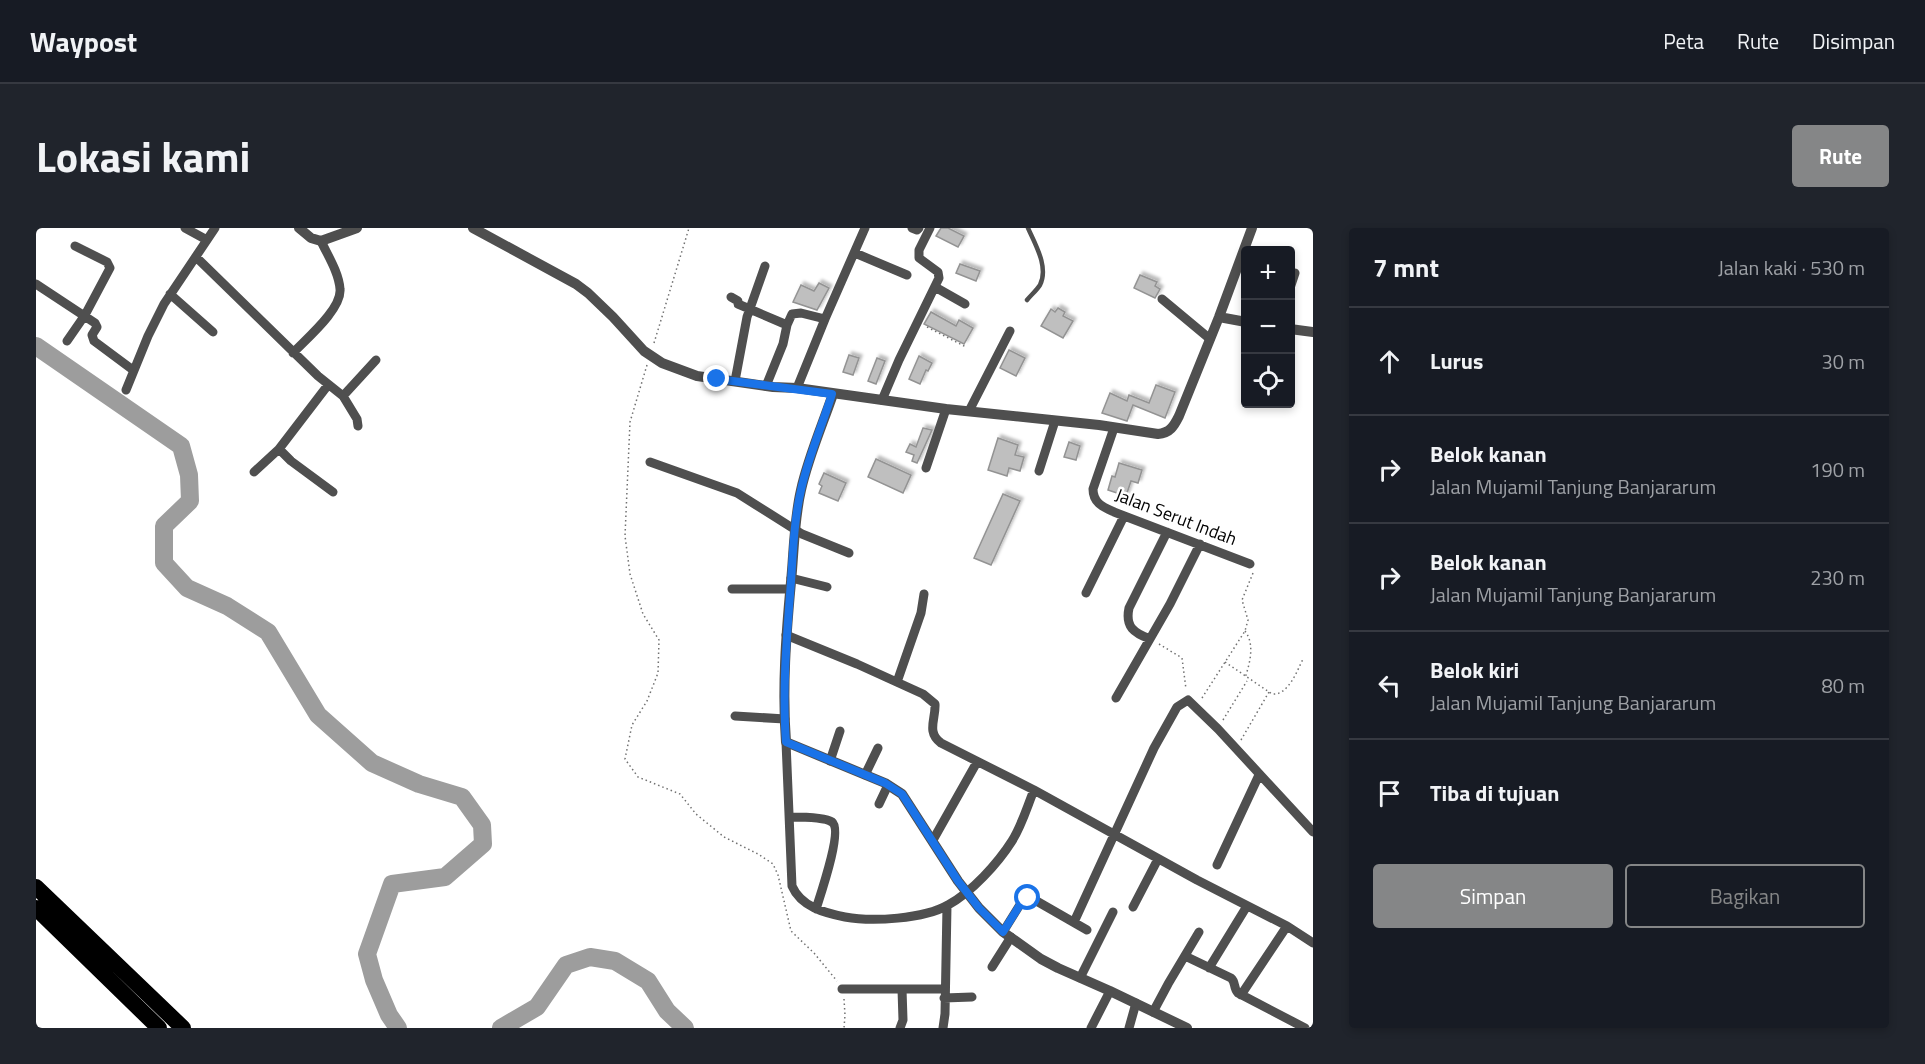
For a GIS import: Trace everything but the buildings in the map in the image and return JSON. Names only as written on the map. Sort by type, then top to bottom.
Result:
[{"type":"highway","points":[[36,887],[183,1028]]},
{"type":"highway","points":[[36,908],[159,1028]]},
{"type":"street","points":[[185,228],[207,240]]},
{"type":"street","points":[[126,390],[148,336],[170,294],[215,228]]},
{"type":"street","points":[[299,228],[311,238],[321,241],[357,228]]},
{"type":"street","points":[[473,228],[588,293],[655,360],[697,376],[1158,434],[1170,430],[1179,416],[1252,228]]},
{"type":"street","points":[[797,388],[865,228]]},
{"type":"street","points":[[912,228],[917,230],[919,228]]},
{"type":"street","points":[[882,400],[939,278],[939,272],[918,255],[930,228]]},
{"type":"street","points":[[293,353],[339,300],[339,284],[321,241]]},
{"type":"street","points":[[67,341],[85,315],[110,268],[106,262],[75,246]]},
{"type":"street","points":[[855,252],[908,275]]},
{"type":"street","points":[[196,257],[293,353],[342,396],[357,419],[358,426]]},
{"type":"street","points":[[735,381],[749,310],[765,266]]},
{"type":"street","points":[[36,284],[95,323],[96,327],[92,335],[94,341],[133,370]]},
{"type":"street","points":[[935,287],[965,304]]},
{"type":"street","points":[[170,294],[213,332]]},
{"type":"street","points":[[731,297],[749,310],[787,326]]},
{"type":"street","points":[[1162,299],[1210,339]]},
{"type":"street","points":[[766,386],[792,314],[799,313],[825,319]]},
{"type":"street","points":[[1219,317],[1241,321]]},
{"type":"street","points":[[1295,330],[1313,332]]},
{"type":"street","points":[[969,411],[1010,331]]},
{"type":"street","points":[[342,396],[376,360]]},
{"type":"street","points":[[254,472],[279,449],[328,385]]},
{"type":"street","points":[[832,394],[800,493],[786,635],[785,719],[792,886],[799,897],[816,909],[859,919],[879,919],[924,913],[947,906],[968,892],[1002,855],[1013,839],[1034,790]]},
{"type":"street","points":[[926,468],[946,409]]},
{"type":"street","points":[[1038,471],[1055,421]]},
{"type":"street","name":"Jalan Serut Indah","points":[[1114,428],[1094,486],[1093,495],[1098,503],[1124,516],[1250,564]]},
{"type":"street","points":[[279,449],[333,492]]},
{"type":"street","points":[[650,462],[737,493],[802,534],[849,553]]},
{"type":"street","points":[[1086,593],[1124,516]]},
{"type":"street","points":[[1150,639],[1138,635],[1129,625],[1127,618],[1129,608],[1167,532]]},
{"type":"street","points":[[1116,698],[1200,544]]},
{"type":"street","points":[[732,589],[791,584],[827,587]]},
{"type":"street","points":[[897,682],[921,613],[924,594]]},
{"type":"street","points":[[786,635],[923,694],[934,701],[932,732],[936,739],[1287,926],[1313,943]]},
{"type":"street","points":[[1074,922],[1154,748],[1177,707],[1188,700],[1236,748],[1313,832]]},
{"type":"street","points":[[735,716],[785,719]]},
{"type":"street","points":[[830,761],[840,731]]},
{"type":"street","points":[[786,742],[888,785],[906,797],[947,866],[979,908],[1007,935],[1041,959],[1154,1012],[1168,1024],[1186,1028]]},
{"type":"street","points":[[865,775],[878,748]]},
{"type":"street","points":[[933,840],[978,762]]},
{"type":"street","points":[[1216,865],[1259,775]]},
{"type":"street","points":[[879,804],[888,785]]},
{"type":"street","points":[[790,817],[827,820],[833,822],[835,826],[835,838],[816,909]]},
{"type":"street","points":[[1133,907],[1158,859]]},
{"type":"street","points":[[992,967],[1023,900],[1028,898],[1087,930]]},
{"type":"street","points":[[943,1028],[947,906]]},
{"type":"street","points":[[1209,968],[1247,906]]},
{"type":"street","points":[[1080,978],[1113,912]]},
{"type":"street","points":[[1241,995],[1287,926]]},
{"type":"street","points":[[1154,1012],[1199,932]]},
{"type":"street","points":[[1185,956],[1232,979],[1235,990],[1241,995],[1305,1028]]},
{"type":"street","points":[[842,989],[902,989],[972,997]]},
{"type":"street","points":[[900,1028],[903,1020],[902,989]]},
{"type":"street","points":[[1091,1028],[1110,991]]},
{"type":"street","points":[[1129,1028],[1136,1004]]},
{"type":"lane","points":[[1027,300],[1040,285],[1043,270],[1029,228]]},
{"type":"path","points":[[689,228],[662,311],[655,360],[630,422],[626,536],[630,574],[643,614],[659,640],[658,673],[632,725],[626,759],[638,777],[680,794],[696,814],[724,837],[773,864],[778,875],[791,931],[814,953],[842,989],[844,1028]]},
{"type":"path","points":[[918,322],[966,347]]},
{"type":"path","name":"Jalan Serut Indah","points":[[1247,679],[1251,643],[1245,631],[1247,617],[1241,603],[1253,574],[1250,564]]},
{"type":"path","points":[[1150,639],[1182,658],[1188,700],[1196,701],[1201,699],[1245,631]]},
{"type":"path","points":[[1224,662],[1247,679],[1276,695],[1282,693],[1303,659]]},
{"type":"path","points":[[1218,729],[1247,679]]},
{"type":"path","points":[[1236,748],[1269,692]]},
{"type":"waterway","points":[[36,346],[181,446],[189,475],[190,501],[164,526],[164,563],[187,588],[227,606],[268,632],[318,715],[372,763],[419,784],[462,797],[482,825],[483,844],[445,877],[392,884],[367,954],[374,980],[389,1015],[398,1028]]},
{"type":"waterway","points":[[501,1028],[537,1007],[566,965],[590,957],[615,961],[648,981],[667,1011],[685,1028]]},
{"type":"route","points":[[717,379],[832,394],[807,467],[800,493],[795,529],[786,635],[786,742],[885,783],[902,794],[958,881],[979,908],[1003,932],[1023,900],[1028,898]]}]
